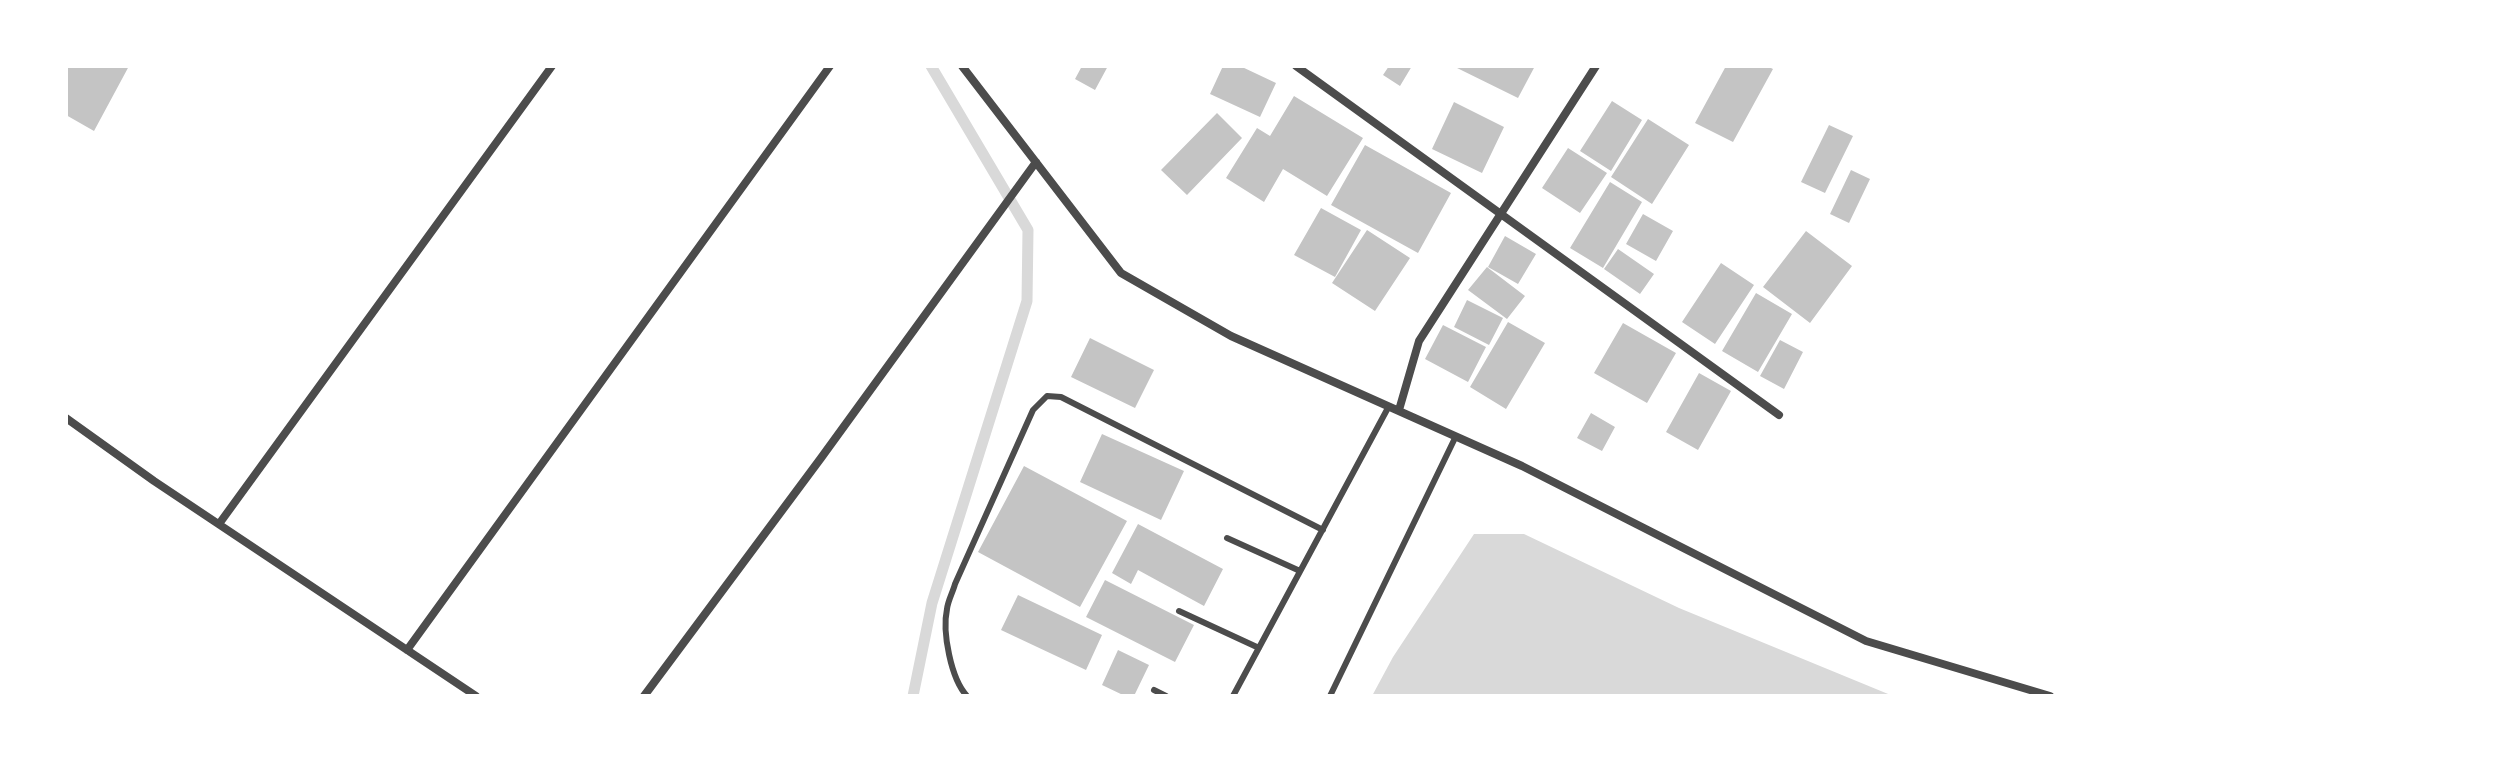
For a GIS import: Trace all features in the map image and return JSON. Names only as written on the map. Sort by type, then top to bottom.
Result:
[{"type":"street","points":[[219,524],[552,66]]},
{"type":"street","points":[[407,650],[830,66]]},
{"type":"street","points":[[962,66],[1121,273],[1231,336],[1522,466],[1866,641],[2050,696]]},
{"type":"street","points":[[1296,66],[1779,415]]},
{"type":"street","points":[[1399,410],[1419,341],[1596,66]]},
{"type":"street","points":[[644,696],[1036,162]]},
{"type":"street","points":[[66,418],[476,696]]},
{"type":"lane","points":[[967,696],[958,687],[950,664],[946,610],[1033,410],[1047,396],[1061,397],[1323,530]]},
{"type":"lane","points":[[1233,696],[1389,406]]},
{"type":"lane","points":[[1330,696],[1456,436]]},
{"type":"lane","points":[[1227,538],[1300,571]]},
{"type":"lane","points":[[1179,611],[1259,648]]},
{"type":"lane","points":[[1154,690],[1166,696]]},
{"type":"shaded area","points":[[1474,534],[1524,534],[1679,608],[1893,696],[1372,696],[1393,657]]},
{"type":"building","points":[[66,66],[129,66],[94,131],[66,115]]},
{"type":"building","points":[[1082,66],[1108,66],[1095,90],[1075,79]]},
{"type":"building","points":[[1223,66],[1240,66],[1276,83],[1260,117],[1210,94]]},
{"type":"building","points":[[1389,66],[1412,66],[1400,86],[1383,75]]},
{"type":"building","points":[[1453,66],[1535,66],[1518,98]]},
{"type":"building","points":[[1726,66],[1767,66],[1773,69],[1733,142],[1695,123]]},
{"type":"building","points":[[1294,96],[1363,138],[1327,196],[1283,169],[1264,202],[1226,178],[1257,128],[1270,136]]},
{"type":"building","points":[[1612,101],[1642,120],[1611,171],[1580,151]]},
{"type":"building","points":[[1454,102],[1504,127],[1482,173],[1432,149]]},
{"type":"building","points":[[1217,113],[1242,138],[1187,195],[1161,170]]},
{"type":"building","points":[[1648,119],[1689,145],[1652,204],[1611,177]]},
{"type":"building","points":[[1829,125],[1853,136],[1825,193],[1801,182]]},
{"type":"building","points":[[1365,145],[1451,193],[1418,253],[1331,205]]},
{"type":"building","points":[[1568,148],[1607,173],[1580,213],[1542,188]]},
{"type":"building","points":[[1851,170],[1870,179],[1849,223],[1830,214]]},
{"type":"building","points":[[1610,182],[1642,202],[1603,268],[1570,248]]},
{"type":"building","points":[[1321,208],[1361,230],[1335,277],[1294,255]]},
{"type":"building","points":[[1643,214],[1673,231],[1656,261],[1626,244]]},
{"type":"building","points":[[1367,230],[1410,258],[1375,311],[1332,283]]},
{"type":"building","points":[[1806,231],[1852,266],[1810,323],[1763,287]]},
{"type":"building","points":[[1505,236],[1536,254],[1518,284],[1488,267]]},
{"type":"building","points":[[1618,249],[1654,274],[1640,294],[1604,269]]},
{"type":"building","points":[[1721,263],[1754,285],[1715,344],[1682,322]]},
{"type":"building","points":[[1487,267],[1525,296],[1507,319],[1468,290]]},
{"type":"building","points":[[1756,293],[1792,314],[1758,372],[1722,351]]},
{"type":"building","points":[[1467,300],[1503,318],[1489,345],[1454,327]]},
{"type":"building","points":[[1508,322],[1545,343],[1506,409],[1470,387]]},
{"type":"building","points":[[1623,323],[1676,353],[1647,403],[1594,373]]},
{"type":"building","points":[[1443,325],[1486,347],[1468,382],[1425,359]]},
{"type":"building","points":[[1090,338],[1154,370],[1135,408],[1071,377]]},
{"type":"building","points":[[1780,340],[1803,352],[1784,389],[1760,376]]},
{"type":"building","points":[[1699,373],[1731,391],[1698,450],[1666,432]]},
{"type":"building","points":[[1591,413],[1615,427],[1602,451],[1577,438]]},
{"type":"building","points":[[1102,434],[1184,471],[1161,520],[1080,482]]},
{"type":"building","points":[[1024,466],[1127,521],[1080,607],[978,552]]},
{"type":"building","points":[[1138,524],[1223,569],[1204,606],[1138,570],[1131,584],[1112,573]]},
{"type":"building","points":[[1105,580],[1194,625],[1175,662],[1086,617]]},
{"type":"building","points":[[1018,595],[1102,635],[1086,670],[1001,630]]},
{"type":"building","points":[[1118,650],[1149,665],[1134,696],[1125,696],[1102,685]]},
{"type":"waterway","points":[[913,696],[932,603],[1027,301],[1028,230],[931,66]]}]
